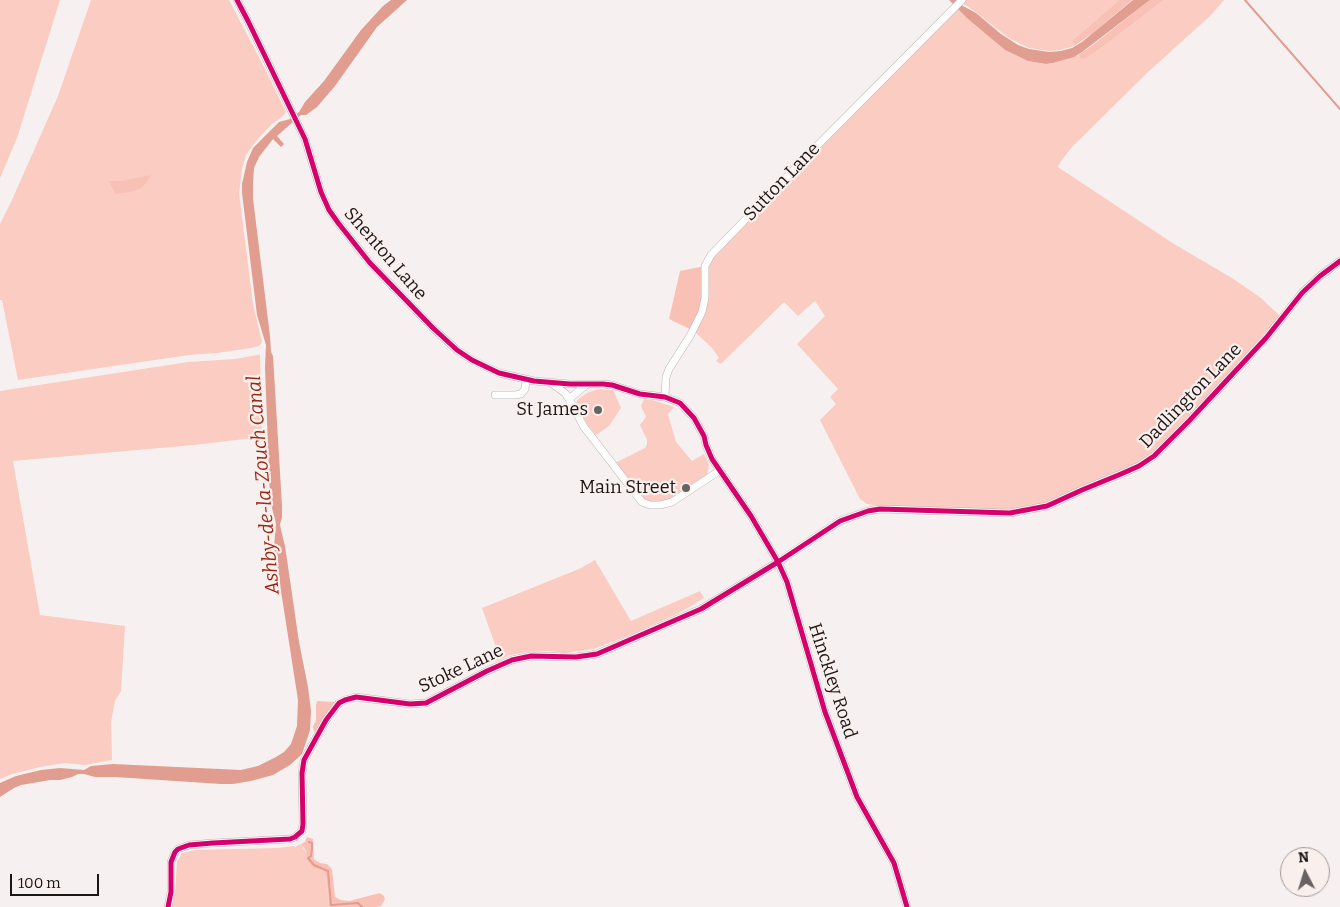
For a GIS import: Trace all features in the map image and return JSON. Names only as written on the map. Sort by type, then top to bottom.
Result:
[{"type":"street","name":"Shenton Lane","points":[[237,0],[298,124],[329,210],[370,263],[457,350],[486,367],[526,380],[586,385]]},
{"type":"street","name":"Sutton Lane","points":[[665,397],[666,377],[669,369],[690,336],[702,312],[705,298],[705,266],[711,255],[962,0]]},
{"type":"street","name":"Dadlington Lane","points":[[778,562],[840,521],[868,511],[1010,513],[1030,510],[1047,506],[1139,466],[1154,456],[1189,421],[1266,338],[1302,293],[1340,261]]},
{"type":"street","points":[[495,394],[503,399],[521,394],[525,389],[526,380]]},
{"type":"street","points":[[550,382],[565,393],[584,427],[642,502],[650,505],[660,505],[672,502],[719,471],[708,452],[704,436],[694,418],[680,403],[665,397],[640,394],[603,384],[586,385],[569,399]]},
{"type":"street","name":"Hinckley Road","points":[[719,471],[750,516],[778,562],[787,582],[825,712],[857,797],[894,863],[907,907]]},
{"type":"street","name":"Stoke Lane","points":[[168,907],[171,892],[172,862],[178,849],[189,845],[290,839],[295,838],[302,831],[302,773],[304,760],[326,720],[339,703],[350,697],[356,697],[410,704],[426,703],[512,660],[531,656],[576,657],[598,654],[701,609],[778,562]]},
{"type":"shaded area","points":[[0,0],[60,0],[17,138],[0,178]]},
{"type":"shaded area","points":[[91,0],[229,0],[266,71],[286,112],[256,141],[246,155],[239,193],[253,304],[262,342],[259,346],[251,348],[189,355],[18,380],[2,300],[0,300],[0,224],[58,96]]},
{"type":"shaded area","points":[[391,0],[407,0],[377,27],[335,86],[317,107],[306,115],[301,115],[277,136],[284,144],[281,147],[273,139],[259,157],[254,168],[253,199],[273,356],[282,506],[280,524],[311,711],[310,730],[302,754],[290,765],[273,775],[233,784],[95,777],[78,774],[60,780],[21,785],[0,797],[0,783],[16,776],[41,770],[60,768],[84,770],[91,766],[113,764],[241,770],[258,766],[276,757],[291,744],[297,726],[298,700],[274,546],[276,524],[270,500],[265,367],[266,345],[257,315],[242,184],[247,162],[253,148],[279,122],[290,119],[299,112],[361,30]]},
{"type":"shaded area","points":[[949,0],[957,0],[1018,45],[1049,52],[1072,48],[1082,42],[1133,0],[1150,0],[1074,57],[1046,64],[1028,61],[1005,50],[968,19]]},
{"type":"shaded area","points":[[962,0],[1119,0],[1076,37],[1073,43],[1074,46],[1049,51],[1029,48],[1009,38],[960,2]]},
{"type":"shaded area","points":[[1119,0],[1132,0],[1093,33],[1074,46],[1073,41],[1076,37]]},
{"type":"shaded area","points":[[1150,0],[1164,0],[1113,39],[1086,58],[1081,59],[1078,55]]},
{"type":"shaded area","points":[[1164,0],[1224,0],[1210,16],[1148,72],[1072,147],[1058,167],[1174,244],[1232,278],[1261,298],[1279,315],[1225,379],[1158,450],[1146,460],[1054,501],[1009,510],[885,507],[867,504],[860,499],[820,420],[836,404],[830,397],[838,389],[797,344],[825,316],[815,301],[798,316],[784,302],[721,364],[716,361],[719,358],[712,348],[694,331],[705,266],[956,6],[968,19],[1005,50],[1028,61],[1046,64],[1078,55],[1081,59],[1113,39]]},
{"type":"shaded area","points":[[151,175],[140,189],[130,192],[115,194],[109,181],[121,181]]},
{"type":"shaded area","points":[[705,266],[705,298],[694,331],[669,319],[680,271]]},
{"type":"shaded area","points":[[260,355],[262,437],[13,461],[40,615],[125,626],[121,691],[115,701],[111,722],[112,760],[85,765],[65,763],[40,767],[0,779],[0,391],[188,362],[235,359]]},
{"type":"shaded area","points":[[598,389],[613,390],[621,408],[609,426],[596,435],[587,424],[576,403],[578,399],[587,393]]},
{"type":"shaded area","points":[[644,399],[674,407],[668,414],[676,442],[692,461],[704,454],[709,464],[707,475],[671,501],[660,504],[643,501],[615,463],[645,448],[647,444],[640,425],[646,417],[641,406]]},
{"type":"shaded area","points":[[595,560],[631,621],[700,591],[704,598],[677,614],[593,649],[565,653],[549,651],[527,652],[510,655],[495,662],[497,650],[482,608],[579,569]]},
{"type":"shaded area","points":[[317,701],[336,702],[315,733],[313,727],[316,720]]},
{"type":"shaded area","points":[[307,837],[313,839],[314,859],[320,863],[327,864],[332,869],[335,897],[349,901],[380,893],[385,899],[381,906],[328,907],[326,877],[323,871],[313,868],[307,860],[306,851],[302,844]]},
{"type":"shaded area","points":[[305,842],[303,848],[326,877],[328,907],[172,907],[175,894],[177,862],[182,853],[196,850],[295,847]]},
{"type":"waterway","points":[[1245,0],[1340,109]]},
{"type":"waterway","points":[[309,842],[312,843],[312,848],[311,856],[308,858],[314,865],[328,871],[331,905],[358,903],[362,907]]},
{"type":"cycle path","points":[[237,0],[305,139],[321,192],[329,210],[370,263],[457,350],[472,360],[499,373],[534,381],[612,385],[640,394],[665,397],[680,403],[694,418],[704,436],[712,459],[751,516],[778,562],[787,582],[825,712],[857,797],[894,863],[907,907]]},
{"type":"cycle path","points":[[168,907],[171,892],[171,862],[178,849],[189,845],[290,839],[302,831],[302,773],[304,760],[326,720],[339,703],[356,697],[410,704],[426,703],[512,660],[531,656],[576,657],[597,654],[701,609],[840,521],[868,511],[880,509],[1010,513],[1047,506],[1121,474],[1139,466],[1154,456],[1266,338],[1302,293],[1340,261]]},
{"type":"place","name":"St James","points":[[598,410]]},
{"type":"place","name":"Main Street","points":[[686,488]]},
{"type":"water label","name":"Ashby-de-la-Zouch Canal","points":[[264,485]]}]
